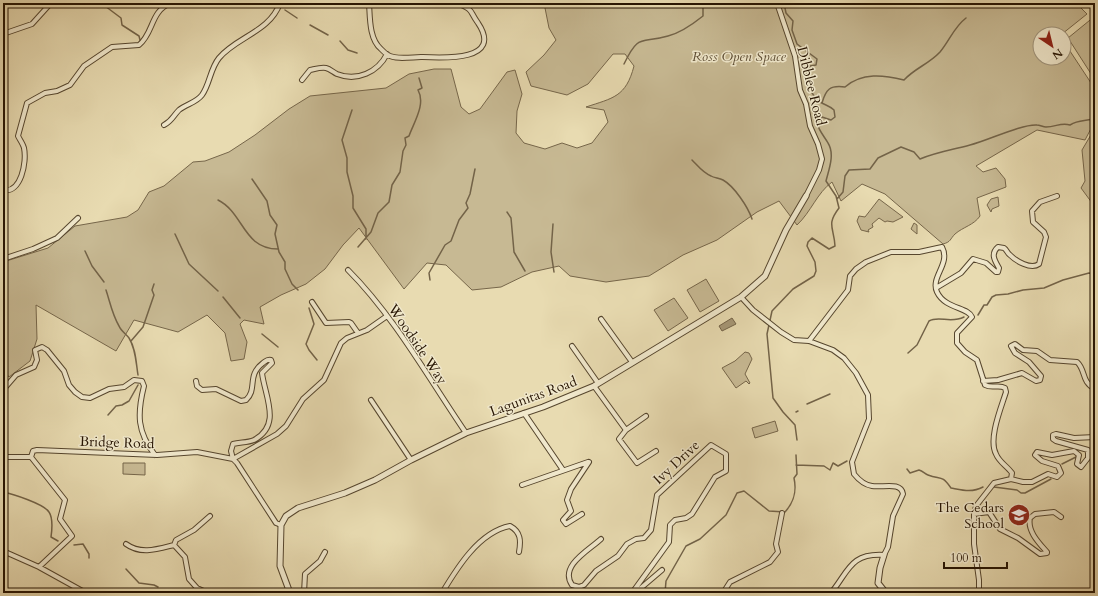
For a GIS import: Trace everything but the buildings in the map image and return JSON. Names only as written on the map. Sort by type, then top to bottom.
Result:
[{"type":"street","points":[[3,34],[32,24],[51,3]]},
{"type":"street","points":[[3,190],[9,192],[14,189],[19,181],[24,160],[24,148],[18,136],[27,103],[45,93],[57,91],[70,85],[84,66],[112,47],[140,45],[146,39],[156,14],[160,9],[171,3]]},
{"type":"street","points":[[164,125],[171,122],[182,108],[198,99],[206,89],[210,74],[218,58],[260,29],[273,16],[280,3]]},
{"type":"street","points":[[369,3],[374,40],[380,49],[387,54],[400,57],[448,58],[470,55],[479,50],[484,41],[482,29],[471,10],[457,3]]},
{"type":"street","name":"Dibblee Road","points":[[777,3],[795,56],[800,90],[806,104],[810,126],[822,159],[817,176],[806,196]]},
{"type":"street","points":[[302,80],[310,70],[320,68],[325,68],[338,74],[361,76],[379,66],[387,54]]},
{"type":"street","name":"Lagunitas Road","points":[[281,525],[286,516],[298,508],[369,483],[411,460],[466,433],[524,413],[596,385],[741,297],[765,276],[786,230],[806,196]]},
{"type":"street","points":[[936,288],[961,273],[973,259],[980,260],[998,272],[999,268],[994,260],[994,251],[998,247],[1004,248],[1011,256],[1023,263],[1033,267],[1038,264],[1046,237],[1044,232],[1033,222],[1032,211],[1040,202],[1057,196]]},
{"type":"street","points":[[3,258],[34,249],[57,238],[78,218]]},
{"type":"street","points":[[809,341],[848,290],[850,276],[866,262],[891,252],[919,252],[942,247],[944,252],[942,269],[936,277],[937,292],[945,303],[972,315],[970,320],[957,333],[957,343],[965,352],[978,360],[983,381],[987,386],[998,386],[1005,388],[1006,392],[993,440],[995,452],[998,458],[1012,473],[1011,479]]},
{"type":"street","name":"Woodside Way","points":[[348,270],[366,288],[387,316],[466,433]]},
{"type":"street","points":[[741,297],[766,321],[794,340],[809,341],[833,350],[844,358],[856,373],[868,395],[869,418],[852,462],[854,474],[870,486],[899,487],[903,494],[893,516],[888,547],[880,568],[878,583],[886,593]]},
{"type":"street","points":[[312,302],[326,323],[349,322],[352,323],[358,333]]},
{"type":"street","points":[[233,459],[268,440],[286,426],[303,399],[324,380],[341,343],[347,338],[367,330],[387,316]]},
{"type":"street","points":[[601,319],[632,362]]},
{"type":"street","points":[[983,381],[998,380],[1022,373],[1036,381],[1040,380],[1041,376],[1029,362],[1014,353],[1011,346],[1014,344],[1023,350],[1037,351],[1050,360],[1077,362],[1081,366],[1085,380],[1095,389]]},
{"type":"street","points":[[572,346],[626,430]]},
{"type":"street","points":[[3,390],[16,375],[34,367],[36,360],[35,350],[42,347],[47,350],[64,371],[67,381],[75,392],[82,397],[90,398],[109,389],[124,387],[134,380],[142,381],[144,386],[139,418],[141,431],[146,444],[155,455]]},
{"type":"street","points":[[196,382],[197,386],[202,390],[216,389],[241,401],[246,400],[251,392],[254,372],[264,362],[271,360],[270,365],[262,373],[270,407],[270,421],[267,428],[253,440],[233,444],[230,450],[233,459],[276,523],[281,525],[280,566],[290,593]]},
{"type":"street","points":[[371,400],[411,460]]},
{"type":"street","points":[[524,413],[563,470]]},
{"type":"street","points":[[646,416],[626,430],[619,439],[637,463],[656,451]]},
{"type":"street","points":[[979,593],[979,580],[974,544],[974,514],[976,506],[992,484],[1011,479],[1023,482],[1032,482],[1048,474],[1057,476],[1061,473],[1058,466],[1037,458],[1034,455],[1037,452],[1052,455],[1074,452],[1079,455],[1077,464],[1081,467],[1088,458],[1088,450],[1056,441],[1054,439],[1054,435],[1056,434],[1074,438],[1095,437]]},
{"type":"street","name":"Ivy Drive","points":[[601,540],[574,562],[569,574],[572,585],[579,587],[584,585],[596,571],[618,556],[627,544],[636,539],[644,538],[651,530],[658,495],[711,445],[720,449],[726,454],[726,471],[715,477],[692,514],[686,518],[675,520],[670,525],[670,542],[633,593]]},
{"type":"street","name":"Bridge Road","points":[[3,457],[31,457],[33,451],[38,450],[155,455],[197,452],[233,459]]},
{"type":"street","points":[[31,457],[65,500],[60,519],[72,536],[39,567]]},
{"type":"street","points":[[522,485],[589,462],[571,489],[567,500],[571,511],[563,520],[566,524],[582,514]]},
{"type":"street","points":[[974,514],[989,512],[1000,529],[1018,538],[1040,554],[1047,552],[1032,532],[1030,518],[1035,514],[1054,512],[1060,517]]},
{"type":"street","points":[[723,593],[730,582],[763,566],[775,558],[778,552],[776,544],[782,513]]},
{"type":"street","points":[[126,544],[132,548],[145,552],[174,544],[176,540],[194,530],[210,516]]},
{"type":"street","points":[[442,593],[455,571],[481,542],[498,530],[510,526],[515,528],[520,537],[519,552]]},
{"type":"street","points":[[174,544],[185,557],[189,579],[197,588],[208,593]]},
{"type":"street","points":[[3,551],[39,567],[86,593]]},
{"type":"street","points":[[304,593],[305,574],[320,560],[325,552]]},
{"type":"street","points":[[831,593],[856,560],[866,556],[884,555]]},
{"type":"street","points":[[633,593],[662,570]]},
{"type":"green space","name":"Ross Open Space","points":[[544,3],[1076,3],[1087,14],[1072,26],[1032,26],[1032,66],[1072,66],[1072,54],[1095,89],[1095,121],[1085,140],[1037,130],[976,166],[983,172],[996,168],[1005,179],[1006,187],[977,198],[980,216],[978,219],[943,244],[885,194],[862,184],[841,201],[832,182],[822,192],[797,225],[779,201],[757,212],[717,240],[683,255],[649,276],[606,282],[570,276],[559,266],[532,272],[501,287],[472,290],[446,265],[427,263],[404,289],[359,228],[343,245],[325,269],[306,284],[281,295],[260,307],[264,324],[244,320],[240,324],[247,342],[244,359],[231,361],[225,333],[207,315],[178,332],[134,320],[116,351],[36,305],[37,339],[30,361],[9,377],[3,369],[3,262],[48,248],[75,226],[127,217],[138,210],[149,192],[164,186],[193,162],[205,161],[229,152],[255,135],[289,109],[310,96],[386,88],[409,74],[434,69],[451,69],[461,107],[469,114],[480,109],[507,72],[515,70],[522,94],[517,111],[516,133],[524,143],[545,149],[562,143],[577,148],[592,143],[608,122],[604,110],[586,107],[617,95],[627,84],[634,66],[625,54],[613,54],[588,84],[567,95],[531,86],[526,72],[544,55],[556,40],[549,28]]},
{"type":"green space","points":[[1095,16],[1095,80],[1072,44],[1072,35]]},
{"type":"green space","points":[[1095,128],[1095,207],[1081,188],[1085,181],[1082,150]]},
{"type":"green space","points":[[998,197],[999,206],[992,209],[991,212],[987,205],[991,199]]},
{"type":"green space","points":[[879,199],[903,217],[893,222],[885,222],[879,218],[872,224],[873,227],[868,230],[869,232],[861,230],[857,221],[859,216],[865,217]]},
{"type":"green space","points":[[914,223],[917,225],[917,234],[911,229]]},
{"type":"green space","points":[[706,279],[719,301],[700,312],[687,290]]},
{"type":"green space","points":[[674,298],[688,318],[668,331],[654,310]]},
{"type":"green space","points":[[745,352],[749,353],[752,359],[745,374],[750,383],[749,384],[746,381],[736,388],[722,368],[735,361]]},
{"type":"green space","points":[[775,421],[778,431],[755,438],[752,428]]},
{"type":"green space","points":[[123,463],[145,463],[145,475],[123,474]]},
{"type":"shaded area","points":[[732,318],[736,324],[722,331],[719,326]]},
{"type":"waterway","points":[[101,3],[121,18],[122,25],[139,36],[140,40]]},
{"type":"waterway","points":[[624,64],[633,48],[641,41],[673,35],[703,16],[703,5],[705,3]]},
{"type":"waterway","points":[[784,3],[786,13],[793,21],[792,30],[797,44],[817,59],[816,65],[810,66],[806,72],[812,92],[820,102],[834,110],[835,117],[831,120],[822,117],[817,123],[830,147],[831,162],[826,181],[836,196],[839,208],[832,222],[835,246],[829,249],[812,238],[808,242],[807,246],[815,262],[816,271],[814,276],[793,289],[772,311],[767,334],[773,398],[795,425],[797,440]]},
{"type":"waterway","points":[[285,10],[297,18]]},
{"type":"waterway","points":[[822,103],[825,94],[832,87],[845,87],[852,82],[866,77],[881,76],[904,80],[940,52],[958,25],[966,18]]},
{"type":"waterway","points":[[310,25],[328,35]]},
{"type":"waterway","points":[[340,41],[348,50],[357,53]]},
{"type":"waterway","points":[[358,247],[371,232],[378,213],[389,202],[392,185],[400,172],[403,151],[406,145],[405,138],[409,136],[420,107],[421,101],[418,90],[422,88],[419,78]]},
{"type":"waterway","points":[[352,110],[342,140],[347,158],[347,172],[353,196],[353,208],[366,229],[366,239]]},
{"type":"waterway","points":[[837,199],[843,192],[845,176],[849,170],[870,169],[878,158],[901,147],[914,152],[920,159],[977,143],[1030,125],[1046,127],[1064,124],[1070,125],[1095,118]]},
{"type":"waterway","points":[[692,160],[706,173],[712,177],[723,180],[732,187],[744,203],[752,219]]},
{"type":"waterway","points":[[430,280],[429,273],[445,245],[451,241],[459,220],[468,208],[466,203],[470,194],[475,169]]},
{"type":"waterway","points":[[252,179],[267,201],[270,215],[277,225],[275,234],[279,252],[285,262],[285,269],[292,284],[298,290]]},
{"type":"waterway","points":[[218,200],[227,206],[250,237],[266,247],[278,249]]},
{"type":"waterway","points":[[507,212],[511,218],[514,252],[525,271]]},
{"type":"waterway","points":[[553,224],[551,252],[554,272]]},
{"type":"waterway","points":[[175,234],[189,264],[218,291]]},
{"type":"waterway","points":[[85,251],[92,266],[104,282]]},
{"type":"waterway","points":[[978,315],[984,305],[987,305],[992,297],[996,295],[1044,288],[1063,280],[1089,273],[1095,274]]},
{"type":"waterway","points":[[131,341],[143,327],[154,295],[152,290],[154,284]]},
{"type":"waterway","points":[[106,290],[117,322],[129,338],[133,347],[138,375]]},
{"type":"waterway","points":[[223,297],[240,318]]},
{"type":"waterway","points":[[309,308],[314,324],[306,344],[317,360]]},
{"type":"waterway","points":[[908,353],[917,345],[929,321],[933,319],[954,320],[964,317]]},
{"type":"waterway","points":[[262,334],[278,347]]},
{"type":"waterway","points":[[108,415],[116,406],[122,405],[129,401],[138,385]]},
{"type":"waterway","points":[[807,404],[830,394]]},
{"type":"waterway","points":[[665,593],[666,581],[686,546],[700,539],[726,515],[737,493],[744,491],[769,511],[785,512],[793,501],[795,492],[794,478],[797,474],[796,455]]},
{"type":"waterway","points":[[1062,464],[1076,457]]},
{"type":"waterway","points":[[796,465],[824,466],[830,470],[833,463],[838,466],[847,461]]},
{"type":"waterway","points":[[907,469],[910,473],[919,470],[928,475],[941,478],[951,488],[971,490],[983,487]]},
{"type":"waterway","points":[[994,487],[1017,490],[1021,493],[1025,493],[1051,479]]},
{"type":"waterway","points":[[3,492],[28,500],[46,509],[51,517],[51,537],[58,541]]},
{"type":"waterway","points":[[74,545],[83,544],[89,554],[89,558]]},
{"type":"waterway","points":[[126,569],[139,583],[158,587]]},
{"type":"place","name":"The Cedars School","points":[[1019,515]]}]
